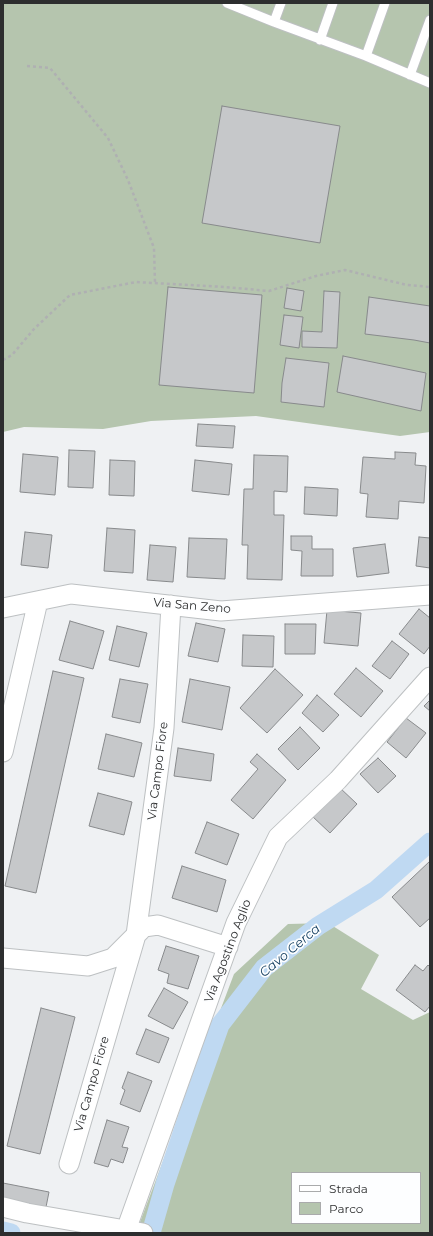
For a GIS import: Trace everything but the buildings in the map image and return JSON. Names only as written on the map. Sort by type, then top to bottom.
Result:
[{"type":"street","name":"Via San Zeno","points":[[3,608],[71,594],[221,611],[430,595]]},
{"type":"street","points":[[3,752],[38,601]]},
{"type":"street","name":"Via Campo Fiore","points":[[69,1164],[136,935],[164,728],[171,605]]},
{"type":"street","name":"Via Agostino Aglio","points":[[130,1232],[236,924],[278,837],[338,780],[430,677]]},
{"type":"street","points":[[3,958],[88,966],[113,958],[144,927],[158,925],[228,947]]},
{"type":"street","points":[[3,1207],[130,1232]]},
{"type":"lane","points":[[230,3],[274,22],[366,56],[430,83]]},
{"type":"lane","points":[[274,22],[281,3]]},
{"type":"lane","points":[[320,40],[333,3]]},
{"type":"lane","points":[[366,56],[385,3]]},
{"type":"lane","points":[[410,75],[430,20]]},
{"type":"path","points":[[27,66],[50,68],[108,138],[128,180],[154,248],[155,283]]},
{"type":"path","points":[[3,360],[12,355],[34,329],[70,295],[136,282],[268,291],[316,276],[345,270],[407,285],[430,287]]},
{"type":"green space","points":[[3,3],[430,3],[430,432],[400,436],[256,416],[151,421],[103,429],[24,427],[3,432]]},
{"type":"green space","points":[[328,923],[379,955],[361,989],[413,1020],[430,1012],[430,1233],[139,1233],[140,1222],[234,974],[288,924]]},
{"type":"waterway","name":"Cavo Cerca","points":[[151,1233],[165,1184],[220,1025],[264,968],[318,926],[376,890],[430,842]]},
{"type":"waterway","points":[[3,1231],[11,1233]]}]
